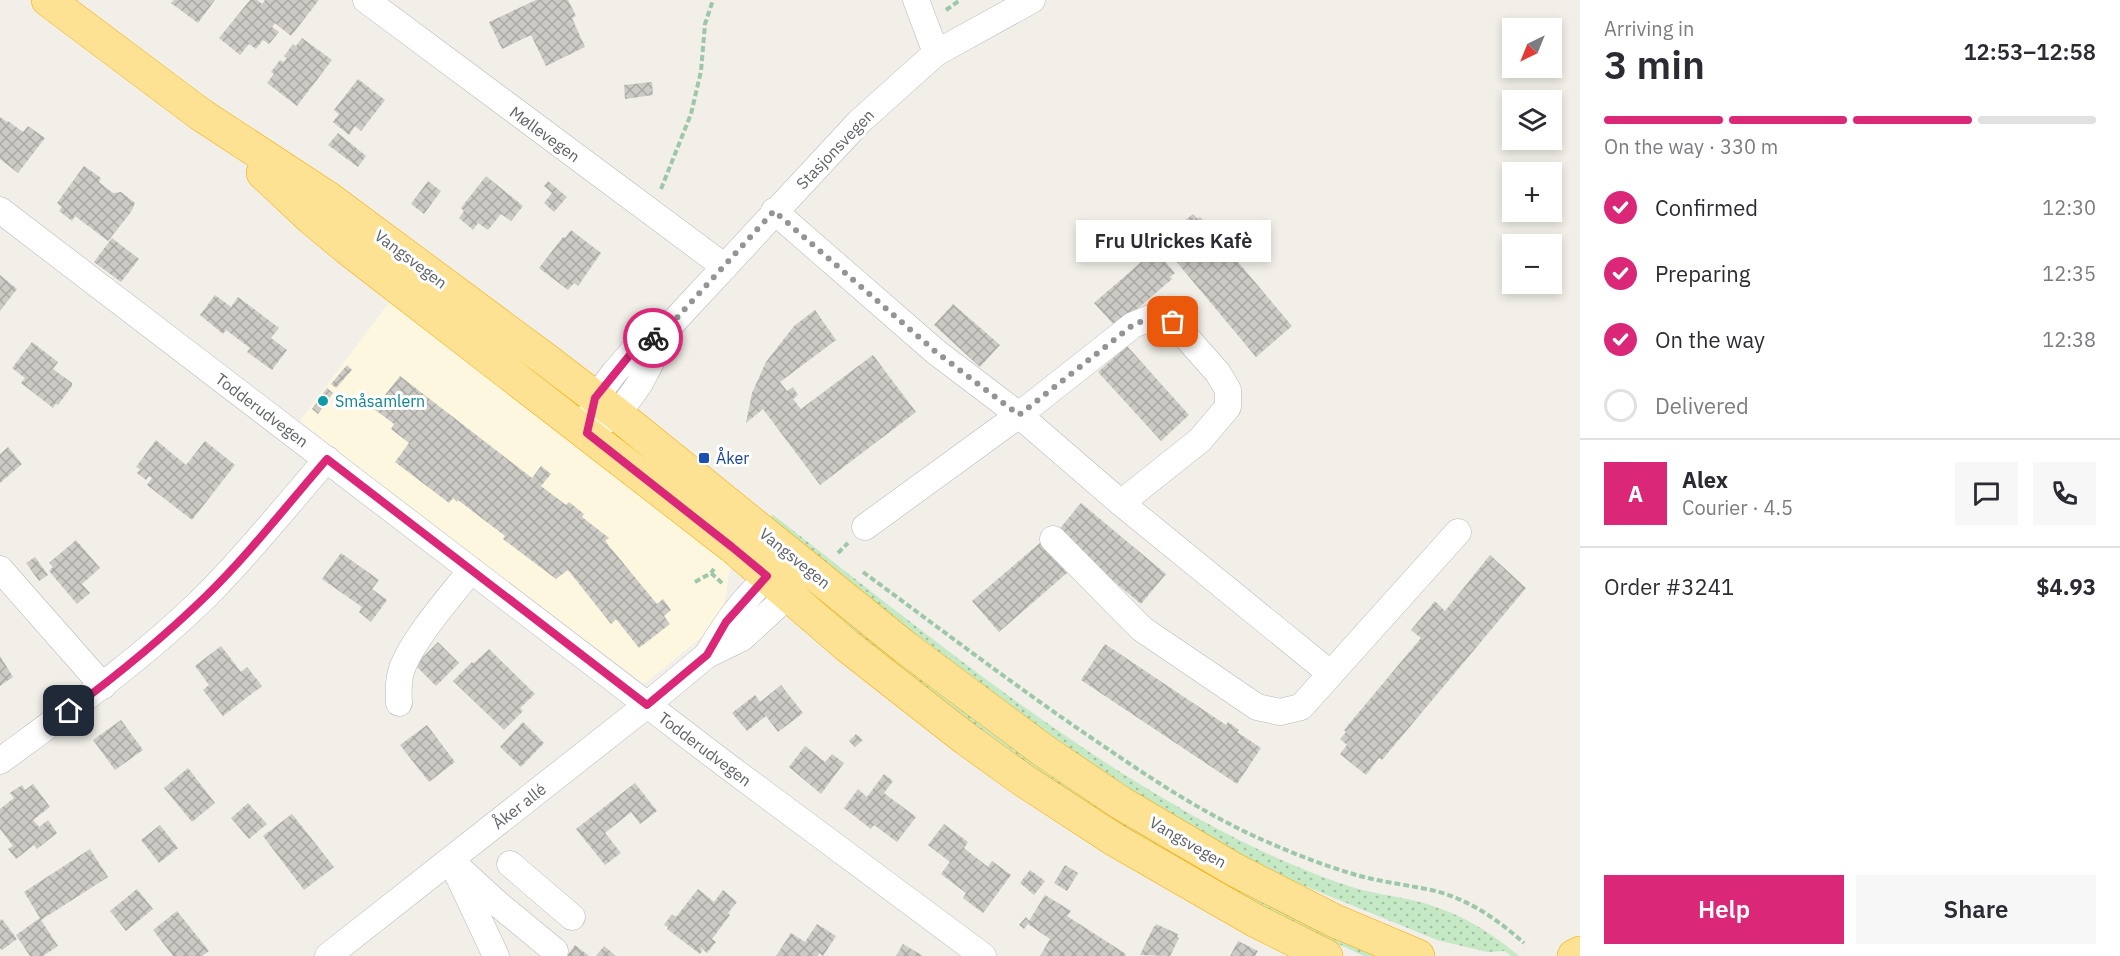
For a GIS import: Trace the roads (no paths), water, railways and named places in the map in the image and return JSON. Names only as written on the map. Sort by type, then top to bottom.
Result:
[{"type":"highway","name":"Vangsvegen","points":[[48,0],[200,114],[328,198],[606,406],[906,648],[996,717],[1121,803],[1184,841],[1286,897],[1335,921],[1418,956]]},
{"type":"highway","name":"Vangsvegen","points":[[200,114],[346,248],[723,539],[895,684],[1023,780],[1115,840],[1197,888],[1326,956]]},
{"type":"highway","points":[[1574,956],[1580,954]]},
{"type":"street","name":"Møllevegen","points":[[366,0],[725,267]]},
{"type":"street","points":[[916,0],[936,53]]},
{"type":"street","name":"Stasjonsvegen","points":[[587,433],[606,406],[649,368],[665,331],[859,122],[936,53],[1032,0]]},
{"type":"street","name":"Todderudvegen","points":[[0,210],[647,705],[983,956]]},
{"type":"street","points":[[774,211],[936,352],[1019,415],[1121,503],[1331,674]]},
{"type":"street","points":[[865,527],[1019,415],[1133,325],[1155,316],[1173,322],[1218,373],[1228,390],[1228,407],[1200,440],[1121,503]]},
{"type":"street","points":[[0,761],[103,686],[206,596],[327,459]]},
{"type":"street","points":[[1053,539],[1142,629],[1257,707],[1280,712],[1301,707],[1458,532]]},
{"type":"street","name":"Åker allé","points":[[328,956],[647,705],[707,655],[726,622],[777,585],[795,558]]},
{"type":"street","points":[[0,569],[103,686]]},
{"type":"street","points":[[399,703],[398,682],[403,666],[415,644],[471,570]]},
{"type":"street","points":[[450,860],[498,904],[555,951]]},
{"type":"street","points":[[450,860],[465,887],[476,916],[496,956]]},
{"type":"street","points":[[498,904],[518,871],[572,917]]},
{"type":"place","name":"Fru Ulrickes Kafè","points":[[1173,322]]},
{"type":"place","name":"Småsamlern","points":[[323,401]]},
{"type":"place","name":"Åker","points":[[704,458]]}]
